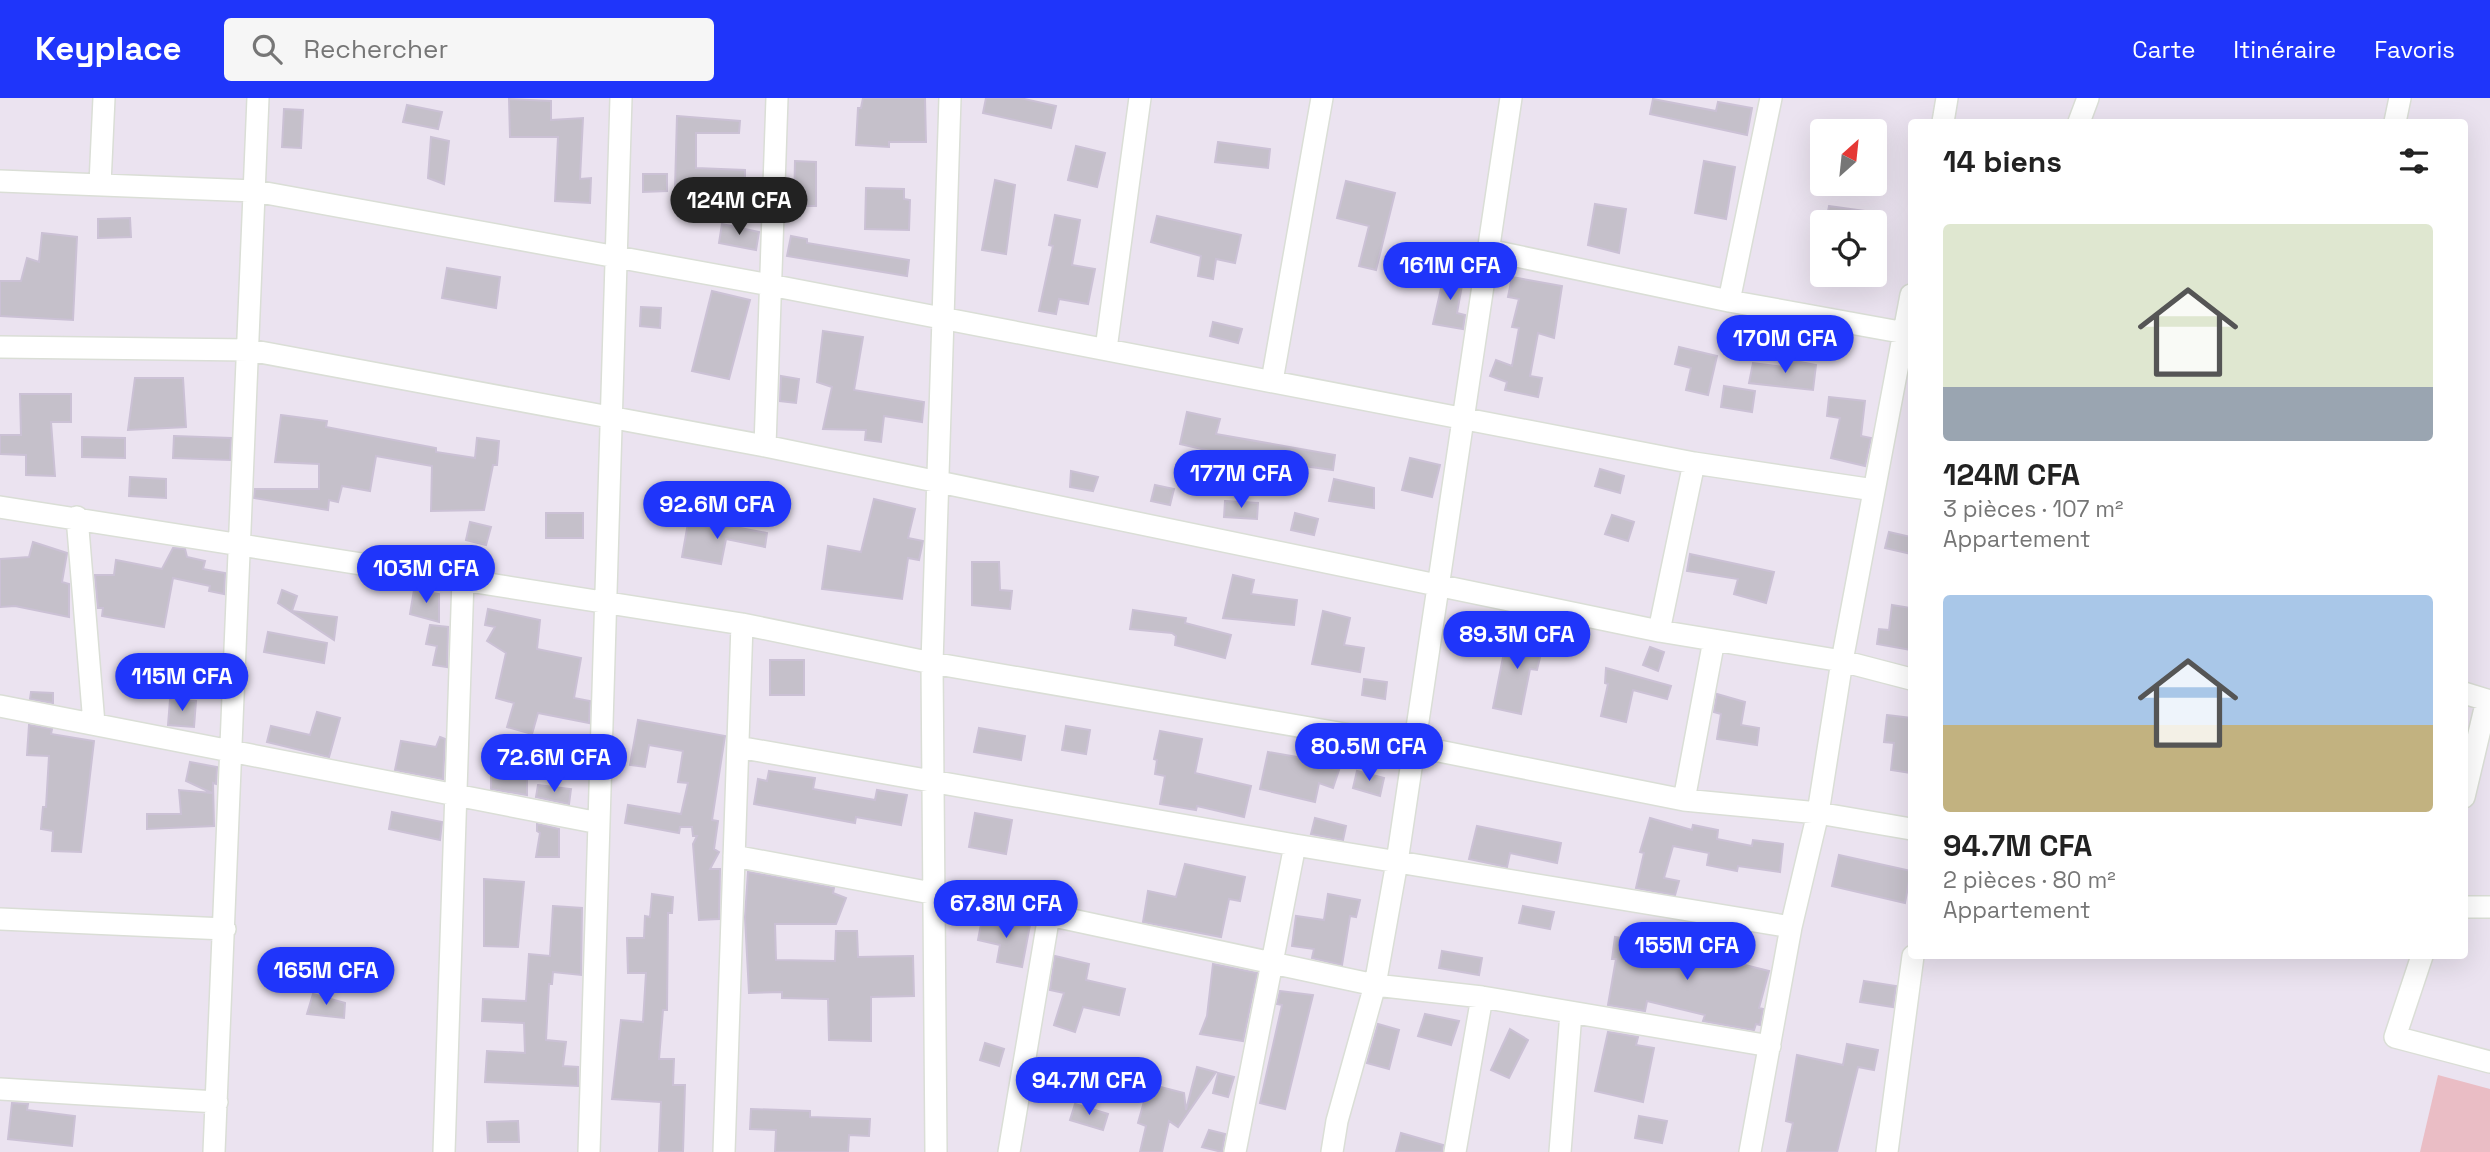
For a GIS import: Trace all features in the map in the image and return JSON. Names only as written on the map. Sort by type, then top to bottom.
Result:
[{"type":"street","points":[[100,184],[104,98]]},
{"type":"street","points":[[214,1152],[258,98]]},
{"type":"street","points":[[589,1152],[621,98]]},
{"type":"street","points":[[765,446],[776,98]]},
{"type":"street","points":[[936,1152],[932,663],[950,98]]},
{"type":"street","points":[[1106,349],[1140,98]]},
{"type":"street","points":[[1272,381],[1322,98]]},
{"type":"street","points":[[1332,1152],[1337,1121],[1375,985],[1397,862],[1511,98]]},
{"type":"street","points":[[1729,301],[1771,98]]},
{"type":"street","points":[[1944,119],[1947,98]]},
{"type":"street","points":[[2080,119],[2088,98]]},
{"type":"street","points":[[2396,119],[2400,98]]},
{"type":"street","points":[[0,181],[255,191],[770,285],[1694,463],[1874,490]]},
{"type":"street","points":[[1488,250],[1729,301],[1908,333],[1874,490],[1842,661],[1818,813],[1791,927],[1750,1152]]},
{"type":"street","points":[[0,347],[249,350],[765,446],[1659,631],[1842,661],[1908,678]]},
{"type":"street","points":[[1659,631],[1694,463]]},
{"type":"street","points":[[0,507],[77,517],[742,624],[932,663],[1415,746],[1684,800],[1818,813],[1908,828]]},
{"type":"street","points":[[77,517],[94,724]]},
{"type":"street","points":[[444,1152],[463,579]]},
{"type":"street","points":[[724,1152],[742,624]]},
{"type":"street","points":[[1684,800],[1714,640]]},
{"type":"street","points":[[2468,694],[2488,701],[2468,781]]},
{"type":"street","points":[[0,706],[599,823]]},
{"type":"street","points":[[738,747],[1295,845],[1791,927]]},
{"type":"street","points":[[1235,1152],[1295,845]]},
{"type":"street","points":[[734,856],[1049,915],[1375,985],[1482,997],[1770,1046]]},
{"type":"street","points":[[2468,906],[2490,907]]},
{"type":"street","points":[[1009,1152],[1049,915]]},
{"type":"street","points":[[0,919],[225,929]]},
{"type":"street","points":[[1887,1152],[1913,959]]},
{"type":"street","points":[[2421,959],[2395,1037],[2490,1062]]},
{"type":"street","points":[[1455,1152],[1482,997]]},
{"type":"street","points":[[1560,1152],[1571,1013]]},
{"type":"street","points":[[0,1089],[216,1102]]},
{"type":"shaded area","points":[[2438,1075],[2490,1089],[2490,1152],[2420,1152]]},
{"type":"building","points":[[863,98],[925,98],[926,142],[889,142],[889,147],[856,145],[858,108],[861,108]]},
{"type":"building","points":[[986,98],[1020,98],[1056,106],[1051,128],[983,113]]},
{"type":"building","points":[[509,99],[551,101],[551,120],[583,118],[580,179],[591,178],[590,203],[555,201],[558,137],[510,137]]},
{"type":"building","points":[[1653,99],[1716,111],[1718,102],[1752,108],[1747,135],[1650,114]]},
{"type":"building","points":[[407,105],[442,112],[438,129],[403,122]]},
{"type":"building","points":[[284,109],[303,110],[301,148],[282,147]]},
{"type":"building","points":[[677,116],[740,121],[739,133],[696,133],[696,168],[745,170],[745,188],[675,188]]},
{"type":"building","points":[[431,137],[449,141],[444,184],[428,178]]},
{"type":"building","points":[[1218,142],[1270,149],[1268,168],[1215,162]]},
{"type":"building","points":[[1076,146],[1105,153],[1097,187],[1068,180]]},
{"type":"building","points":[[795,161],[816,162],[816,206],[794,206]]},
{"type":"building","points":[[1704,161],[1735,167],[1726,219],[1695,213]]},
{"type":"building","points":[[643,174],[667,174],[667,191],[643,192]]},
{"type":"building","points":[[995,180],[1015,185],[1006,254],[982,250]]},
{"type":"building","points":[[1346,181],[1395,193],[1376,270],[1359,266],[1369,226],[1337,218]]},
{"type":"building","points":[[866,188],[904,189],[904,199],[910,200],[909,230],[865,229]]},
{"type":"building","points":[[1595,204],[1626,209],[1619,253],[1588,245]]},
{"type":"building","points":[[1829,206],[1858,210],[1828,210]]},
{"type":"building","points":[[1055,215],[1080,220],[1072,265],[1095,269],[1088,304],[1059,299],[1056,314],[1039,311],[1053,246],[1049,245]]},
{"type":"building","points":[[1157,216],[1241,235],[1235,263],[1216,259],[1213,279],[1198,276],[1201,256],[1151,242]]},
{"type":"building","points":[[130,218],[131,237],[98,238],[98,219]]},
{"type":"building","points":[[722,224],[759,232],[756,250],[719,243]]},
{"type":"building","points":[[42,233],[77,237],[73,320],[0,316],[0,281],[21,281],[27,258],[39,262]]},
{"type":"building","points":[[791,236],[807,239],[807,243],[909,260],[907,276],[787,256]]},
{"type":"building","points":[[447,268],[500,277],[496,308],[442,298]]},
{"type":"building","points":[[1445,271],[1464,274],[1457,313],[1465,315],[1463,329],[1433,324]]},
{"type":"building","points":[[1512,277],[1562,286],[1554,338],[1538,333],[1530,376],[1542,378],[1538,397],[1505,390],[1507,382],[1490,376],[1496,360],[1512,366],[1519,328],[1512,327],[1519,299],[1508,297]]},
{"type":"building","points":[[712,291],[750,300],[729,379],[692,371]]},
{"type":"building","points":[[641,307],[661,308],[660,328],[640,326]]},
{"type":"building","points":[[1213,322],[1242,329],[1238,343],[1210,336]]},
{"type":"building","points":[[823,331],[863,337],[854,390],[924,402],[922,422],[884,416],[881,442],[865,440],[866,430],[823,429],[832,387],[817,382]]},
{"type":"building","points":[[1679,347],[1717,356],[1708,395],[1686,390],[1691,368],[1675,364]]},
{"type":"building","points":[[1785,359],[1816,365],[1813,390],[1749,383],[1753,363],[1784,367]]},
{"type":"building","points":[[781,376],[799,379],[796,403],[780,401]]},
{"type":"building","points":[[135,378],[183,378],[186,427],[128,430]]},
{"type":"building","points":[[1724,386],[1755,391],[1752,412],[1721,407]]},
{"type":"building","points":[[20,394],[71,394],[71,422],[51,422],[55,476],[26,475],[26,455],[0,454],[0,435],[21,435]]},
{"type":"building","points":[[1829,397],[1865,401],[1861,436],[1871,438],[1865,466],[1831,458],[1840,418],[1827,416]]},
{"type":"building","points":[[1187,412],[1220,419],[1216,434],[1335,455],[1333,470],[1275,462],[1275,466],[1180,444]]},
{"type":"building","points":[[281,415],[327,421],[326,427],[475,458],[477,438],[499,441],[497,465],[493,465],[484,510],[431,511],[432,466],[376,456],[370,491],[342,486],[338,502],[329,500],[328,510],[254,498],[255,489],[319,489],[319,464],[275,462]]},
{"type":"building","points":[[174,436],[231,438],[230,460],[173,458]]},
{"type":"building","points":[[82,437],[125,438],[125,458],[82,457]]},
{"type":"building","points":[[1410,458],[1440,465],[1432,497],[1402,490]]},
{"type":"building","points":[[1600,469],[1624,476],[1620,493],[1595,486]]},
{"type":"building","points":[[1071,471],[1098,477],[1093,491],[1070,487]]},
{"type":"building","points":[[130,477],[166,479],[166,498],[129,496]]},
{"type":"building","points":[[1334,479],[1374,488],[1374,508],[1329,501]]},
{"type":"building","points":[[1155,485],[1174,489],[1170,505],[1151,501]]},
{"type":"building","points":[[874,499],[915,509],[908,538],[923,541],[919,560],[908,558],[902,599],[822,589],[828,546],[861,552]]},
{"type":"building","points":[[1225,501],[1258,503],[1257,519],[1224,517]]},
{"type":"building","points":[[546,513],[583,513],[583,538],[546,538]]},
{"type":"building","points":[[1295,513],[1318,519],[1314,535],[1291,530]]},
{"type":"building","points":[[1612,515],[1634,522],[1628,541],[1605,534]]},
{"type":"building","points":[[470,522],[491,527],[486,545],[466,540]]},
{"type":"building","points":[[688,523],[723,529],[724,525],[767,533],[765,547],[726,539],[721,564],[682,557]]},
{"type":"building","points":[[1889,532],[1908,536],[1908,553],[1885,548]]},
{"type":"building","points":[[33,542],[67,553],[62,582],[69,584],[69,617],[15,606],[0,607],[0,559],[29,557]]},
{"type":"building","points":[[173,548],[185,549],[187,557],[205,561],[203,569],[225,573],[224,594],[209,591],[210,586],[173,578],[164,627],[102,616],[103,608],[98,608],[95,575],[114,575],[116,560],[162,569]]},
{"type":"building","points":[[1690,554],[1774,572],[1766,603],[1734,594],[1738,579],[1687,571]]},
{"type":"building","points":[[972,562],[999,562],[1000,590],[1012,591],[1010,609],[972,605]]},
{"type":"building","points":[[1233,575],[1254,580],[1251,594],[1297,600],[1294,625],[1223,618]]},
{"type":"building","points":[[282,590],[297,596],[292,611],[337,617],[334,640],[278,603]]},
{"type":"building","points":[[414,590],[439,594],[439,622],[410,614]]},
{"type":"building","points":[[1892,605],[1908,608],[1908,649],[1877,644],[1879,629],[1889,630]]},
{"type":"building","points":[[488,609],[540,620],[537,649],[581,658],[574,698],[590,701],[589,723],[538,713],[532,734],[507,727],[514,703],[496,698],[506,653],[487,641],[495,627],[485,625]]},
{"type":"building","points":[[1133,610],[1186,618],[1185,623],[1231,635],[1225,658],[1175,645],[1176,636],[1172,633],[1130,629]]},
{"type":"building","points":[[1323,611],[1350,618],[1344,645],[1364,648],[1360,672],[1312,664]]},
{"type":"building","points":[[430,625],[448,627],[447,667],[433,665],[437,646],[426,644]]},
{"type":"building","points":[[268,632],[327,643],[324,663],[264,652]]},
{"type":"building","points":[[1508,632],[1544,641],[1537,670],[1530,669],[1521,714],[1493,708]]},
{"type":"building","points":[[1650,647],[1664,652],[1658,671],[1643,665]]},
{"type":"building","points":[[770,660],[804,660],[804,695],[770,695]]},
{"type":"building","points":[[1606,668],[1671,686],[1667,699],[1633,690],[1626,722],[1601,716],[1608,684],[1605,683]]},
{"type":"building","points":[[1364,679],[1387,682],[1385,699],[1362,695]]},
{"type":"building","points":[[31,692],[53,693],[53,703],[30,699]]},
{"type":"building","points":[[1717,694],[1745,702],[1741,725],[1759,728],[1757,745],[1717,739],[1721,714],[1714,712]]},
{"type":"building","points":[[170,700],[196,701],[194,727],[168,725]]},
{"type":"building","points":[[317,712],[340,718],[329,757],[267,742],[271,726],[310,735]]},
{"type":"building","points":[[1887,715],[1908,718],[1908,773],[1891,770],[1894,743],[1884,742]]},
{"type":"building","points":[[638,720],[725,736],[712,820],[718,821],[714,849],[719,852],[710,869],[720,869],[719,919],[699,920],[693,844],[697,836],[693,836],[692,827],[680,827],[679,833],[625,823],[628,805],[681,814],[688,783],[678,782],[683,751],[649,745],[645,767],[630,765]]},
{"type":"building","points":[[29,725],[52,729],[51,734],[94,741],[81,852],[52,851],[53,831],[41,829],[43,807],[46,807],[49,756],[27,755]]},
{"type":"building","points":[[1066,726],[1090,730],[1086,754],[1062,750]]},
{"type":"building","points":[[979,728],[1025,736],[1021,760],[974,752]]},
{"type":"building","points":[[1160,731],[1202,739],[1195,773],[1251,786],[1244,817],[1197,806],[1196,810],[1160,804],[1165,776],[1155,774],[1157,760],[1154,759]]},
{"type":"building","points":[[440,737],[445,739],[443,779],[395,770],[401,741],[436,747]]},
{"type":"building","points":[[1268,752],[1315,760],[1314,763],[1339,770],[1333,788],[1319,783],[1315,802],[1260,789]]},
{"type":"building","points":[[190,762],[217,767],[216,784],[213,783],[214,826],[147,829],[147,814],[181,814],[179,790],[212,793],[186,781]]},
{"type":"building","points":[[769,771],[815,778],[813,789],[875,800],[877,790],[907,795],[901,825],[856,817],[855,823],[754,804],[758,779],[767,781]]},
{"type":"building","points":[[1357,771],[1384,778],[1380,796],[1353,788]]},
{"type":"building","points":[[491,773],[527,773],[527,795],[491,789]]},
{"type":"building","points":[[538,785],[571,789],[569,804],[536,797]]},
{"type":"building","points":[[392,812],[442,822],[440,840],[389,829]]},
{"type":"building","points":[[975,813],[1012,820],[1006,854],[969,847]]},
{"type":"building","points":[[1315,818],[1346,826],[1343,840],[1311,834]]},
{"type":"building","points":[[1650,818],[1692,830],[1693,825],[1718,830],[1717,839],[1752,846],[1753,840],[1783,844],[1780,872],[1738,866],[1737,871],[1707,865],[1709,853],[1673,846],[1664,878],[1679,881],[1675,895],[1636,888],[1644,853],[1640,852]]},
{"type":"building","points":[[537,824],[559,829],[559,857],[536,857],[540,833],[537,831]]},
{"type":"building","points":[[1477,826],[1561,843],[1557,863],[1510,853],[1507,867],[1469,859]]},
{"type":"building","points":[[1839,855],[1908,870],[1905,903],[1832,886]]},
{"type":"building","points":[[1185,864],[1245,877],[1240,901],[1229,899],[1221,937],[1143,922],[1148,891],[1176,897]]},
{"type":"building","points":[[748,872],[834,888],[833,893],[846,898],[836,924],[775,924],[776,960],[835,961],[836,931],[857,931],[858,957],[913,956],[914,996],[871,997],[871,1041],[829,1040],[828,999],[782,998],[782,992],[749,993],[745,917]]},
{"type":"building","points":[[484,879],[524,882],[518,947],[484,946]]},
{"type":"building","points":[[1011,884],[1047,890],[1045,901],[1009,894]]},
{"type":"building","points":[[652,894],[673,897],[672,913],[668,913],[667,1010],[663,1010],[659,1059],[674,1059],[673,1085],[685,1085],[683,1152],[659,1152],[661,1102],[612,1099],[621,1020],[643,1022],[646,973],[628,973],[627,938],[644,938],[645,916],[650,917]]},
{"type":"building","points":[[1328,894],[1360,900],[1356,917],[1350,916],[1342,965],[1312,958],[1314,949],[1292,946],[1296,916],[1324,920]]},
{"type":"building","points":[[553,906],[582,908],[581,975],[553,972],[552,984],[549,984],[546,1040],[566,1042],[563,1066],[578,1067],[578,1086],[485,1082],[487,1051],[525,1053],[524,1023],[482,1021],[483,999],[526,1001],[529,954],[550,956]]},
{"type":"building","points":[[1523,906],[1554,912],[1550,929],[1519,923]]},
{"type":"building","points":[[982,919],[1030,925],[1022,967],[997,962],[1000,945],[978,940]]},
{"type":"building","points":[[1615,937],[1687,948],[1689,941],[1724,950],[1721,959],[1769,971],[1759,1008],[1763,1009],[1760,1025],[1756,1024],[1754,1030],[1703,1021],[1705,1015],[1647,1001],[1645,1011],[1608,1005],[1616,959],[1612,959]]},
{"type":"building","points":[[1442,951],[1482,958],[1479,975],[1439,968]]},
{"type":"building","points":[[1055,956],[1089,964],[1086,980],[1125,989],[1119,1015],[1083,1007],[1075,1032],[1054,1025],[1064,993],[1050,990]]},
{"type":"building","points":[[1213,964],[1257,973],[1243,1041],[1200,1034],[1207,1016]]},
{"type":"building","points":[[1864,981],[1896,986],[1893,1007],[1860,1002]]},
{"type":"building","points":[[1280,991],[1313,995],[1285,1109],[1260,1103],[1282,1005],[1277,1004]]},
{"type":"building","points":[[313,994],[345,1003],[344,1018],[307,1014]]},
{"type":"building","points":[[1425,1014],[1459,1021],[1451,1045],[1418,1036]]},
{"type":"building","points":[[1378,1024],[1399,1030],[1389,1069],[1367,1063]]},
{"type":"building","points":[[1510,1029],[1528,1040],[1509,1078],[1491,1070]]},
{"type":"building","points":[[1608,1032],[1638,1037],[1636,1045],[1654,1048],[1643,1102],[1595,1091]]},
{"type":"building","points":[[985,1043],[1004,1049],[999,1066],[980,1060]]},
{"type":"building","points":[[1847,1044],[1878,1050],[1874,1070],[1858,1067],[1837,1152],[1787,1152],[1793,1123],[1786,1121],[1797,1055],[1843,1065]]},
{"type":"building","points":[[1039,1066],[1070,1076],[1067,1097],[1033,1086]]},
{"type":"building","points":[[1197,1067],[1216,1072],[1178,1127],[1169,1121],[1162,1152],[1140,1152],[1146,1126],[1138,1123],[1149,1084],[1184,1093],[1186,1110]]},
{"type":"building","points":[[1218,1073],[1234,1077],[1228,1097],[1213,1093]]},
{"type":"building","points":[[12,1103],[28,1104],[27,1110],[75,1116],[72,1146],[8,1139]]},
{"type":"building","points":[[1075,1104],[1108,1114],[1103,1130],[1070,1120]]},
{"type":"building","points":[[751,1109],[810,1111],[810,1117],[870,1119],[869,1136],[849,1135],[848,1152],[775,1152],[776,1130],[750,1129]]},
{"type":"building","points":[[1639,1116],[1667,1121],[1662,1143],[1635,1138]]},
{"type":"building","points":[[518,1121],[519,1142],[488,1142],[487,1122]]},
{"type":"building","points":[[1209,1130],[1225,1134],[1222,1152],[1202,1147]]},
{"type":"building","points":[[1401,1133],[1443,1145],[1442,1152],[1396,1152]]}]
